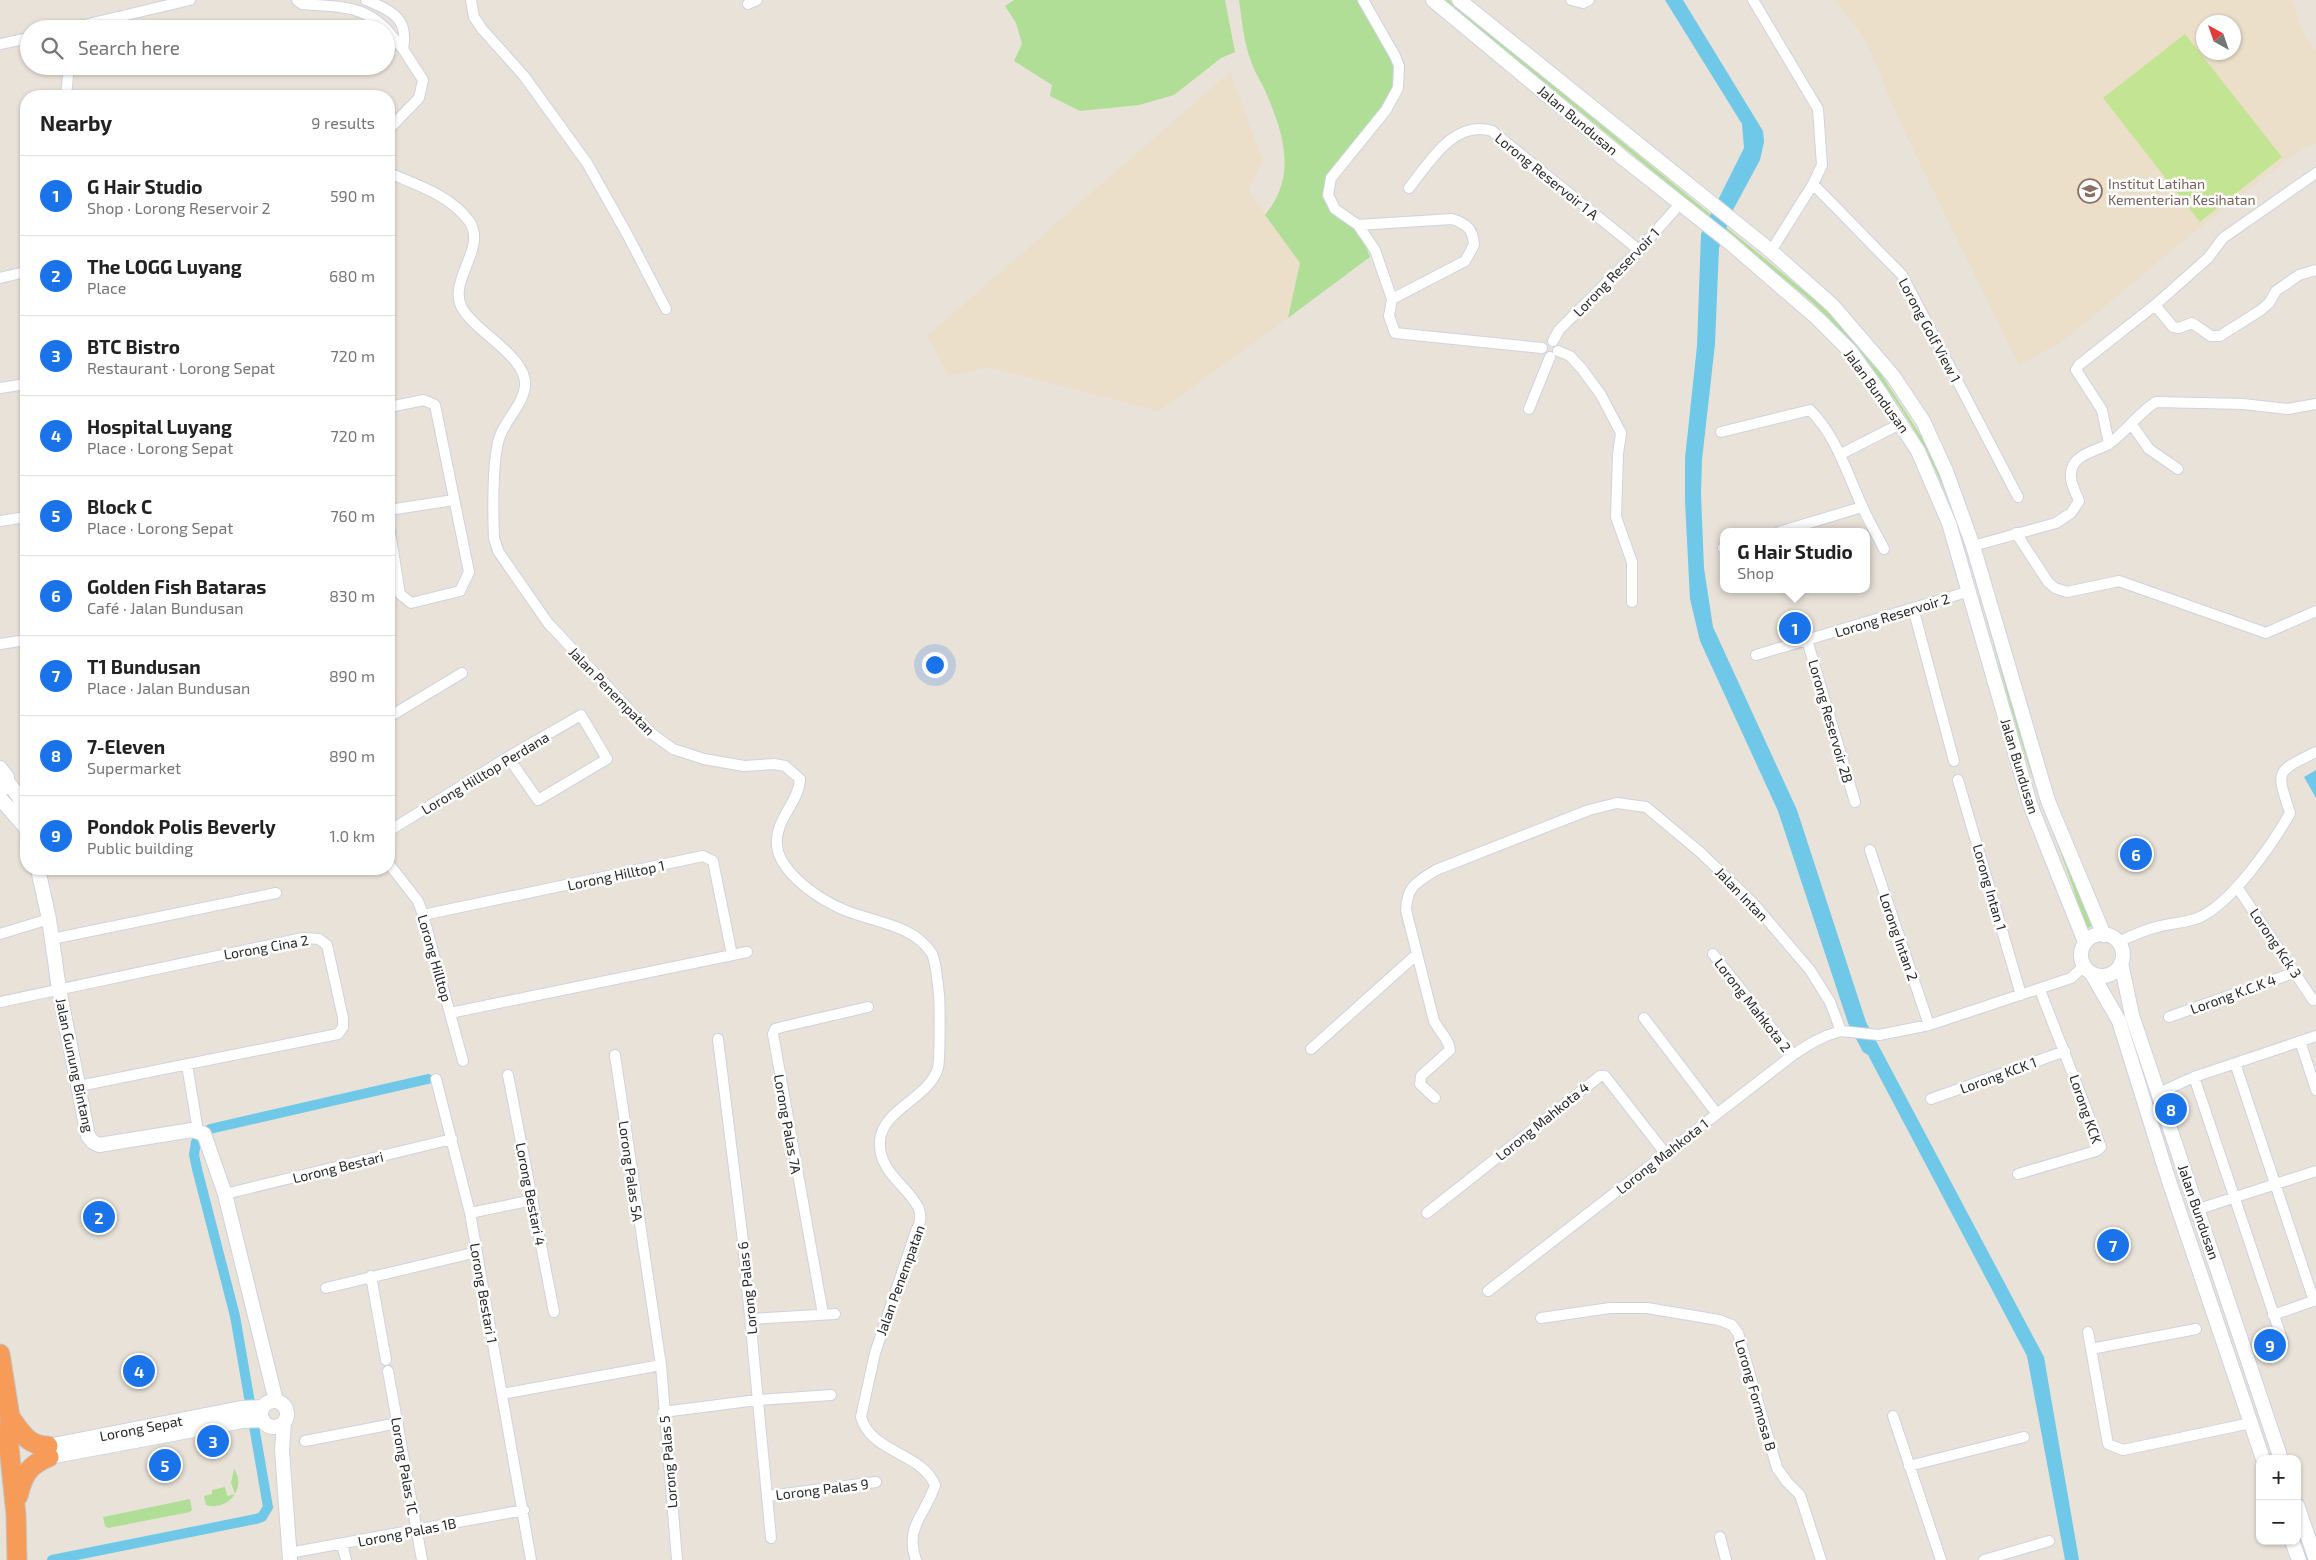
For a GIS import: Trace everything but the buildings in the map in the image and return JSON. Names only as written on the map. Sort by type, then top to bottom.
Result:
[{"type":"highway","points":[[0,1354],[10,1417],[9,1447],[16,1515],[17,1558]]},
{"type":"highway","points":[[10,1417],[28,1441],[49,1452],[35,1462],[25,1473],[18,1495],[16,1515]]},
{"type":"main road","name":"Jalan Bundusan","points":[[1433,0],[1680,204],[1729,242],[1816,317],[1851,352],[1902,423],[1918,451],[1949,523],[2030,804],[2085,942]]},
{"type":"main road","name":"Jalan Bundusan","points":[[1459,0],[1770,251],[1833,306],[1893,376],[1923,421],[1946,471],[1973,546],[2048,800],[2104,934]]},
{"type":"main road","points":[[2,774],[20,800]]},
{"type":"main road","points":[[0,798],[20,821]]},
{"type":"main road","name":"Jalan Gunung Bintang","points":[[39,875],[49,919],[59,989],[88,1136],[99,1145],[198,1131]]},
{"type":"main road","points":[[2104,934],[2118,942],[2122,952],[2121,963],[2112,974],[2106,976],[2088,970],[2081,954],[2085,942],[2090,938],[2104,934]]},
{"type":"main road","name":"Jalan Bundusan","points":[[2121,963],[2132,1015],[2280,1455]]},
{"type":"main road","name":"Jalan Bundusan","points":[[2088,970],[2118,1021],[2262,1455]]},
{"type":"main road","points":[[198,1131],[204,1134],[210,1146],[225,1194],[276,1401],[286,1408],[258,1417]]},
{"type":"main road","points":[[258,1417],[268,1402],[276,1401]]},
{"type":"main road","name":"Lorong Sepat","points":[[49,1452],[220,1412],[258,1417]]},
{"type":"main road","points":[[258,1417],[282,1450],[296,1556]]},
{"type":"main road","name":"Lorong Sepat","points":[[49,1452],[258,1417]]},
{"type":"main road","points":[[2301,1517],[2314,1557]]},
{"type":"main road","points":[[2293,1545],[2299,1560]]},
{"type":"street","points":[[105,20],[190,0]]},
{"type":"street","points":[[297,0],[302,4],[344,6],[365,14],[373,20]]},
{"type":"street","points":[[366,0],[381,6],[397,17],[404,25],[406,35],[403,49]]},
{"type":"street","points":[[471,0],[474,17],[482,29],[524,76],[587,163],[666,309]]},
{"type":"street","points":[[1362,0],[1395,56],[1400,79],[1398,88],[1386,110],[1331,178],[1328,188],[1330,203],[1335,209],[1358,224],[1375,250],[1392,299],[1388,316],[1395,333],[1542,348]]},
{"type":"street","points":[[1571,0],[1583,3],[1589,0]]},
{"type":"street","points":[[1753,0],[1818,109],[1822,165],[1813,184],[1770,251]]},
{"type":"street","points":[[0,44],[20,40]]},
{"type":"street","points":[[395,40],[424,80],[419,98],[395,123]]},
{"type":"street","points":[[67,90],[68,75]]},
{"type":"street","name":"Lorong Reservoir 1 A","points":[[1410,188],[1452,137],[1485,129],[1492,131],[1639,250]]},
{"type":"street","points":[[2109,444],[2102,410],[2076,370],[2089,356],[2155,305],[2208,258],[2223,238],[2316,173]]},
{"type":"street","name":"Jalan Penempatan","points":[[395,176],[442,196],[470,223],[473,244],[460,283],[459,301],[468,316],[502,348],[522,371],[525,378],[524,393],[500,435],[496,452],[494,538],[498,551],[537,610],[562,640],[651,733],[673,749],[704,760],[744,766],[774,764],[785,766],[793,772],[800,779],[799,788],[777,830],[777,846],[781,860],[799,883],[820,899],[914,936],[932,955],[939,996],[938,1068],[922,1092],[890,1119],[881,1135],[880,1146],[884,1162],[894,1179],[917,1203],[922,1212],[922,1222],[894,1292],[875,1353],[861,1417],[864,1427],[875,1439],[924,1470],[935,1485],[929,1502],[914,1525],[912,1549],[916,1560]]},
{"type":"street","name":"Lorong Golf View 1","points":[[1813,184],[1902,275],[2018,497]]},
{"type":"street","name":"Lorong Reservoir 1","points":[[1553,341],[1559,330],[1639,250],[1680,204]]},
{"type":"street","points":[[1358,224],[1452,219],[1464,223],[1471,229],[1474,246],[1472,253],[1465,261],[1392,299]]},
{"type":"street","points":[[2155,305],[2173,327],[2179,328],[2192,323],[2211,336],[2220,336],[2261,310],[2269,303],[2276,291],[2299,275],[2316,270]]},
{"type":"street","points":[[0,278],[20,273]]},
{"type":"street","points":[[1529,409],[1557,344],[1553,341],[1546,342],[1542,348]]},
{"type":"street","points":[[1542,348],[1544,353],[1570,356],[1601,395],[1621,433],[1618,454],[1616,517],[1632,562],[1632,602]]},
{"type":"street","points":[[0,388],[20,385]]},
{"type":"street","points":[[395,406],[424,400],[435,405],[469,572],[460,591],[411,603],[400,594],[395,563]]},
{"type":"street","points":[[1973,546],[2056,523],[2071,513],[2078,501],[2070,478],[2072,466],[2080,457],[2109,444],[2132,425],[2144,410],[2156,402],[2243,404],[2288,408],[2316,404]]},
{"type":"street","points":[[1721,432],[1810,410],[1821,420],[1841,454],[1862,507],[1884,549]]},
{"type":"street","points":[[1841,454],[1902,423]]},
{"type":"street","points":[[2132,425],[2148,449],[2178,469]]},
{"type":"street","points":[[395,509],[454,500]]},
{"type":"street","points":[[1792,528],[1862,507]]},
{"type":"street","points":[[0,521],[20,518]]},
{"type":"street","points":[[2016,534],[2048,582],[2055,588],[2067,592],[2119,581],[2266,633],[2316,611]]},
{"type":"street","name":"Lorong Reservoir 2","points":[[1756,655],[1970,591]]},
{"type":"street","points":[[1912,608],[1954,761]]},
{"type":"street","name":"Lorong Reservoir 2B","points":[[1807,640],[1855,802]]},
{"type":"street","points":[[0,644],[20,641]]},
{"type":"street","points":[[395,713],[462,673]]},
{"type":"street","name":"Lorong Hilltop Perdana","points":[[395,827],[508,757],[581,715],[607,759],[541,800],[535,797],[508,757]]},
{"type":"street","points":[[2118,942],[2155,927],[2198,918],[2220,904],[2237,887],[2281,829],[2290,813],[2280,782],[2281,774],[2287,766],[2316,752]]},
{"type":"street","name":"Lorong Intan 1","points":[[1958,780],[2021,995]]},
{"type":"street","name":"Jalan Intan","points":[[1416,956],[1406,910],[1407,896],[1416,883],[1436,870],[1589,810],[1618,803],[1646,807],[1700,852],[1752,902],[1810,970],[1846,1032]]},
{"type":"street","name":"Lorong Intan 2","points":[[1870,850],[1929,1025]]},
{"type":"street","name":"Lorong Hilltop 1","points":[[423,915],[703,856],[713,861],[732,955]]},
{"type":"street","name":"Lorong Hilltop","points":[[395,872],[418,901],[463,1060]]},
{"type":"street","name":"Lorong Kck 3","points":[[2237,887],[2296,972],[2313,1000]]},
{"type":"street","points":[[52,939],[276,893]]},
{"type":"street","points":[[0,934],[49,919]]},
{"type":"street","name":"Lorong Cina 2","points":[[59,989],[303,938],[319,939],[327,945],[343,1018],[343,1027],[338,1034],[78,1086]]},
{"type":"street","points":[[450,1013],[747,952]]},
{"type":"street","name":"Lorong Mahkota 2","points":[[1713,954],[1793,1055]]},
{"type":"street","points":[[1311,1049],[1416,956],[1434,1021],[1440,1033],[1449,1043],[1450,1050],[1421,1076],[1420,1084],[1434,1098]]},
{"type":"street","points":[[1846,1032],[1879,1035],[1929,1025],[2040,990],[2088,970]]},
{"type":"street","name":"Lorong K.C.K 4","points":[[2169,1017],[2296,972]]},
{"type":"street","points":[[0,1002],[59,989]]},
{"type":"street","name":"Lorong KCK","points":[[2018,1174],[2096,1151],[2101,1147],[2040,990]]},
{"type":"street","name":"Lorong Palas 7A","points":[[823,1314],[773,1034],[775,1029],[782,1027],[868,1007]]},
{"type":"street","points":[[1644,1018],[1717,1114]]},
{"type":"street","name":"Lorong Mahkota 1","points":[[1488,1291],[1793,1055],[1826,1035],[1846,1032]]},
{"type":"street","points":[[2159,1093],[2194,1077],[2316,1036]]},
{"type":"street","name":"Lorong Palas 6","points":[[718,1039],[751,1319],[757,1400],[768,1496],[770,1538]]},
{"type":"street","points":[[2300,1041],[2316,1090]]},
{"type":"street","name":"Lorong KCK 1","points":[[1931,1099],[2065,1051]]},
{"type":"street","name":"Lorong Palas 5A","points":[[615,1055],[648,1286]]},
{"type":"street","points":[[2235,1063],[2315,1301],[2273,1314]]},
{"type":"street","points":[[187,1065],[198,1131]]},
{"type":"street","name":"Lorong Bestari 4","points":[[508,1075],[554,1312]]},
{"type":"street","name":"Lorong Mahkota 4","points":[[1427,1213],[1600,1076],[1605,1076],[1665,1153]]},
{"type":"street","points":[[2194,1077],[2233,1198],[2283,1342]]},
{"type":"street","name":"Lorong Bestari 1","points":[[436,1079],[470,1213],[524,1510],[531,1560]]},
{"type":"street","name":"Lorong Bestari","points":[[225,1194],[452,1139]]},
{"type":"street","points":[[2198,1209],[2316,1171]]},
{"type":"street","points":[[470,1213],[533,1200]]},
{"type":"street","points":[[326,1288],[477,1252]]},
{"type":"street","points":[[372,1276],[386,1360]]},
{"type":"street","name":"Lorong Palas 5","points":[[648,1286],[661,1365],[663,1412],[677,1560]]},
{"type":"street","name":"Lorong Formosa B","points":[[1540,1318],[1624,1307],[1647,1308],[1719,1320],[1732,1325],[1738,1333],[1777,1468],[1800,1495],[1822,1560]]},
{"type":"street","points":[[751,1319],[835,1314]]},
{"type":"street","points":[[2090,1348],[2196,1329]]},
{"type":"street","points":[[2088,1332],[2108,1444],[2123,1450],[2251,1424]]},
{"type":"street","points":[[502,1394],[661,1365]]},
{"type":"street","name":"Lorong Palas 1C","points":[[388,1371],[422,1560]]},
{"type":"street","points":[[663,1412],[757,1400],[831,1395]]},
{"type":"street","points":[[1893,1416],[1941,1560]]},
{"type":"street","points":[[305,1441],[398,1423]]},
{"type":"street","points":[[1909,1466],[2024,1437]]},
{"type":"street","name":"Lorong Palas 9","points":[[768,1496],[876,1482]]},
{"type":"street","name":"Lorong Palas 1B","points":[[296,1556],[342,1544],[524,1510]]},
{"type":"street","points":[[1720,1538],[1726,1560]]},
{"type":"street","points":[[1984,1560],[2049,1541]]},
{"type":"street","points":[[342,1544],[346,1560]]},
{"type":"shaded area","name":"Institut Latihan Kementerian Kesihatan","points":[[1835,0],[2292,0],[2305,37],[2316,51],[2316,143],[2301,149],[2194,232],[2062,342],[2019,365],[1903,129],[1865,39]]},
{"type":"shaded area","points":[[1230,72],[1263,161],[1248,190],[1301,263],[1288,318],[1159,411],[988,367],[949,376],[927,336]]},
{"type":"green space","points":[[1014,0],[1225,0],[1235,52],[1221,58],[1174,95],[1139,105],[1080,111],[1050,96],[1052,85],[1014,61],[1022,44],[1016,23],[1005,6]]},
{"type":"green space","points":[[1239,0],[1358,0],[1380,33],[1395,70],[1395,83],[1392,95],[1325,187],[1363,239],[1370,257],[1288,318],[1300,263],[1265,215],[1275,200],[1281,186],[1284,171],[1282,141],[1273,110],[1249,56]]},
{"type":"green space","points":[[1444,0],[1449,0],[1814,299],[1836,320],[1879,371],[1921,436],[1952,500],[1984,603],[2098,924],[2085,929],[2072,884],[2024,751],[1962,536],[1934,467],[1909,421],[1895,400],[1864,358],[1811,301]]},
{"type":"green space","points":[[2185,34],[2196,48],[2196,60],[2206,60],[2282,157],[2200,222],[2103,98]]},
{"type":"green space","points":[[234,1469],[238,1483],[235,1494],[231,1483]]},
{"type":"green space","points":[[225,1487],[227,1496],[235,1494],[222,1505],[214,1506],[206,1505],[204,1496],[212,1494],[212,1490]]},
{"type":"green space","points":[[190,1499],[192,1510],[190,1512],[108,1528],[105,1526],[103,1517]]},
{"type":"water","points":[[1665,0],[1683,0],[1763,131],[1764,142],[1760,160],[1733,210],[1719,248],[1715,344],[1702,460],[1701,494],[1704,568],[1713,627],[1797,810],[1866,1022],[2044,1357],[2079,1560],[2065,1560],[2027,1356],[1868,1055],[1863,1052],[1848,1023],[1778,811],[1700,641],[1690,599],[1685,502],[1685,458],[1697,346],[1701,234],[1744,148],[1742,124]]},
{"type":"water","points":[[2316,770],[2316,798],[2304,777]]},
{"type":"waterway","points":[[210,1129],[428,1079]]},
{"type":"waterway","points":[[52,1560],[256,1519],[262,1517],[268,1507],[235,1316],[197,1169],[194,1155],[196,1142]]},
{"type":"place","name":"Institut Latihan Kementerian Kesihatan","points":[[2090,191]]},
{"type":"place","name":"G Hair Studio","points":[[1795,628]]},
{"type":"place","name":"Golden Fish Bataras","points":[[2136,854]]},
{"type":"place","name":"7-Eleven","points":[[2171,1109]]},
{"type":"place","name":"The LOGG Luyang","points":[[99,1217]]},
{"type":"place","name":"T1 Bundusan","points":[[2113,1245]]},
{"type":"place","name":"Pondok Polis Beverly","points":[[2270,1345]]},
{"type":"place","name":"Hospital Luyang","points":[[139,1371]]},
{"type":"place","name":"BTC Bistro","points":[[213,1441]]},
{"type":"place","name":"Block C","points":[[165,1465]]}]
